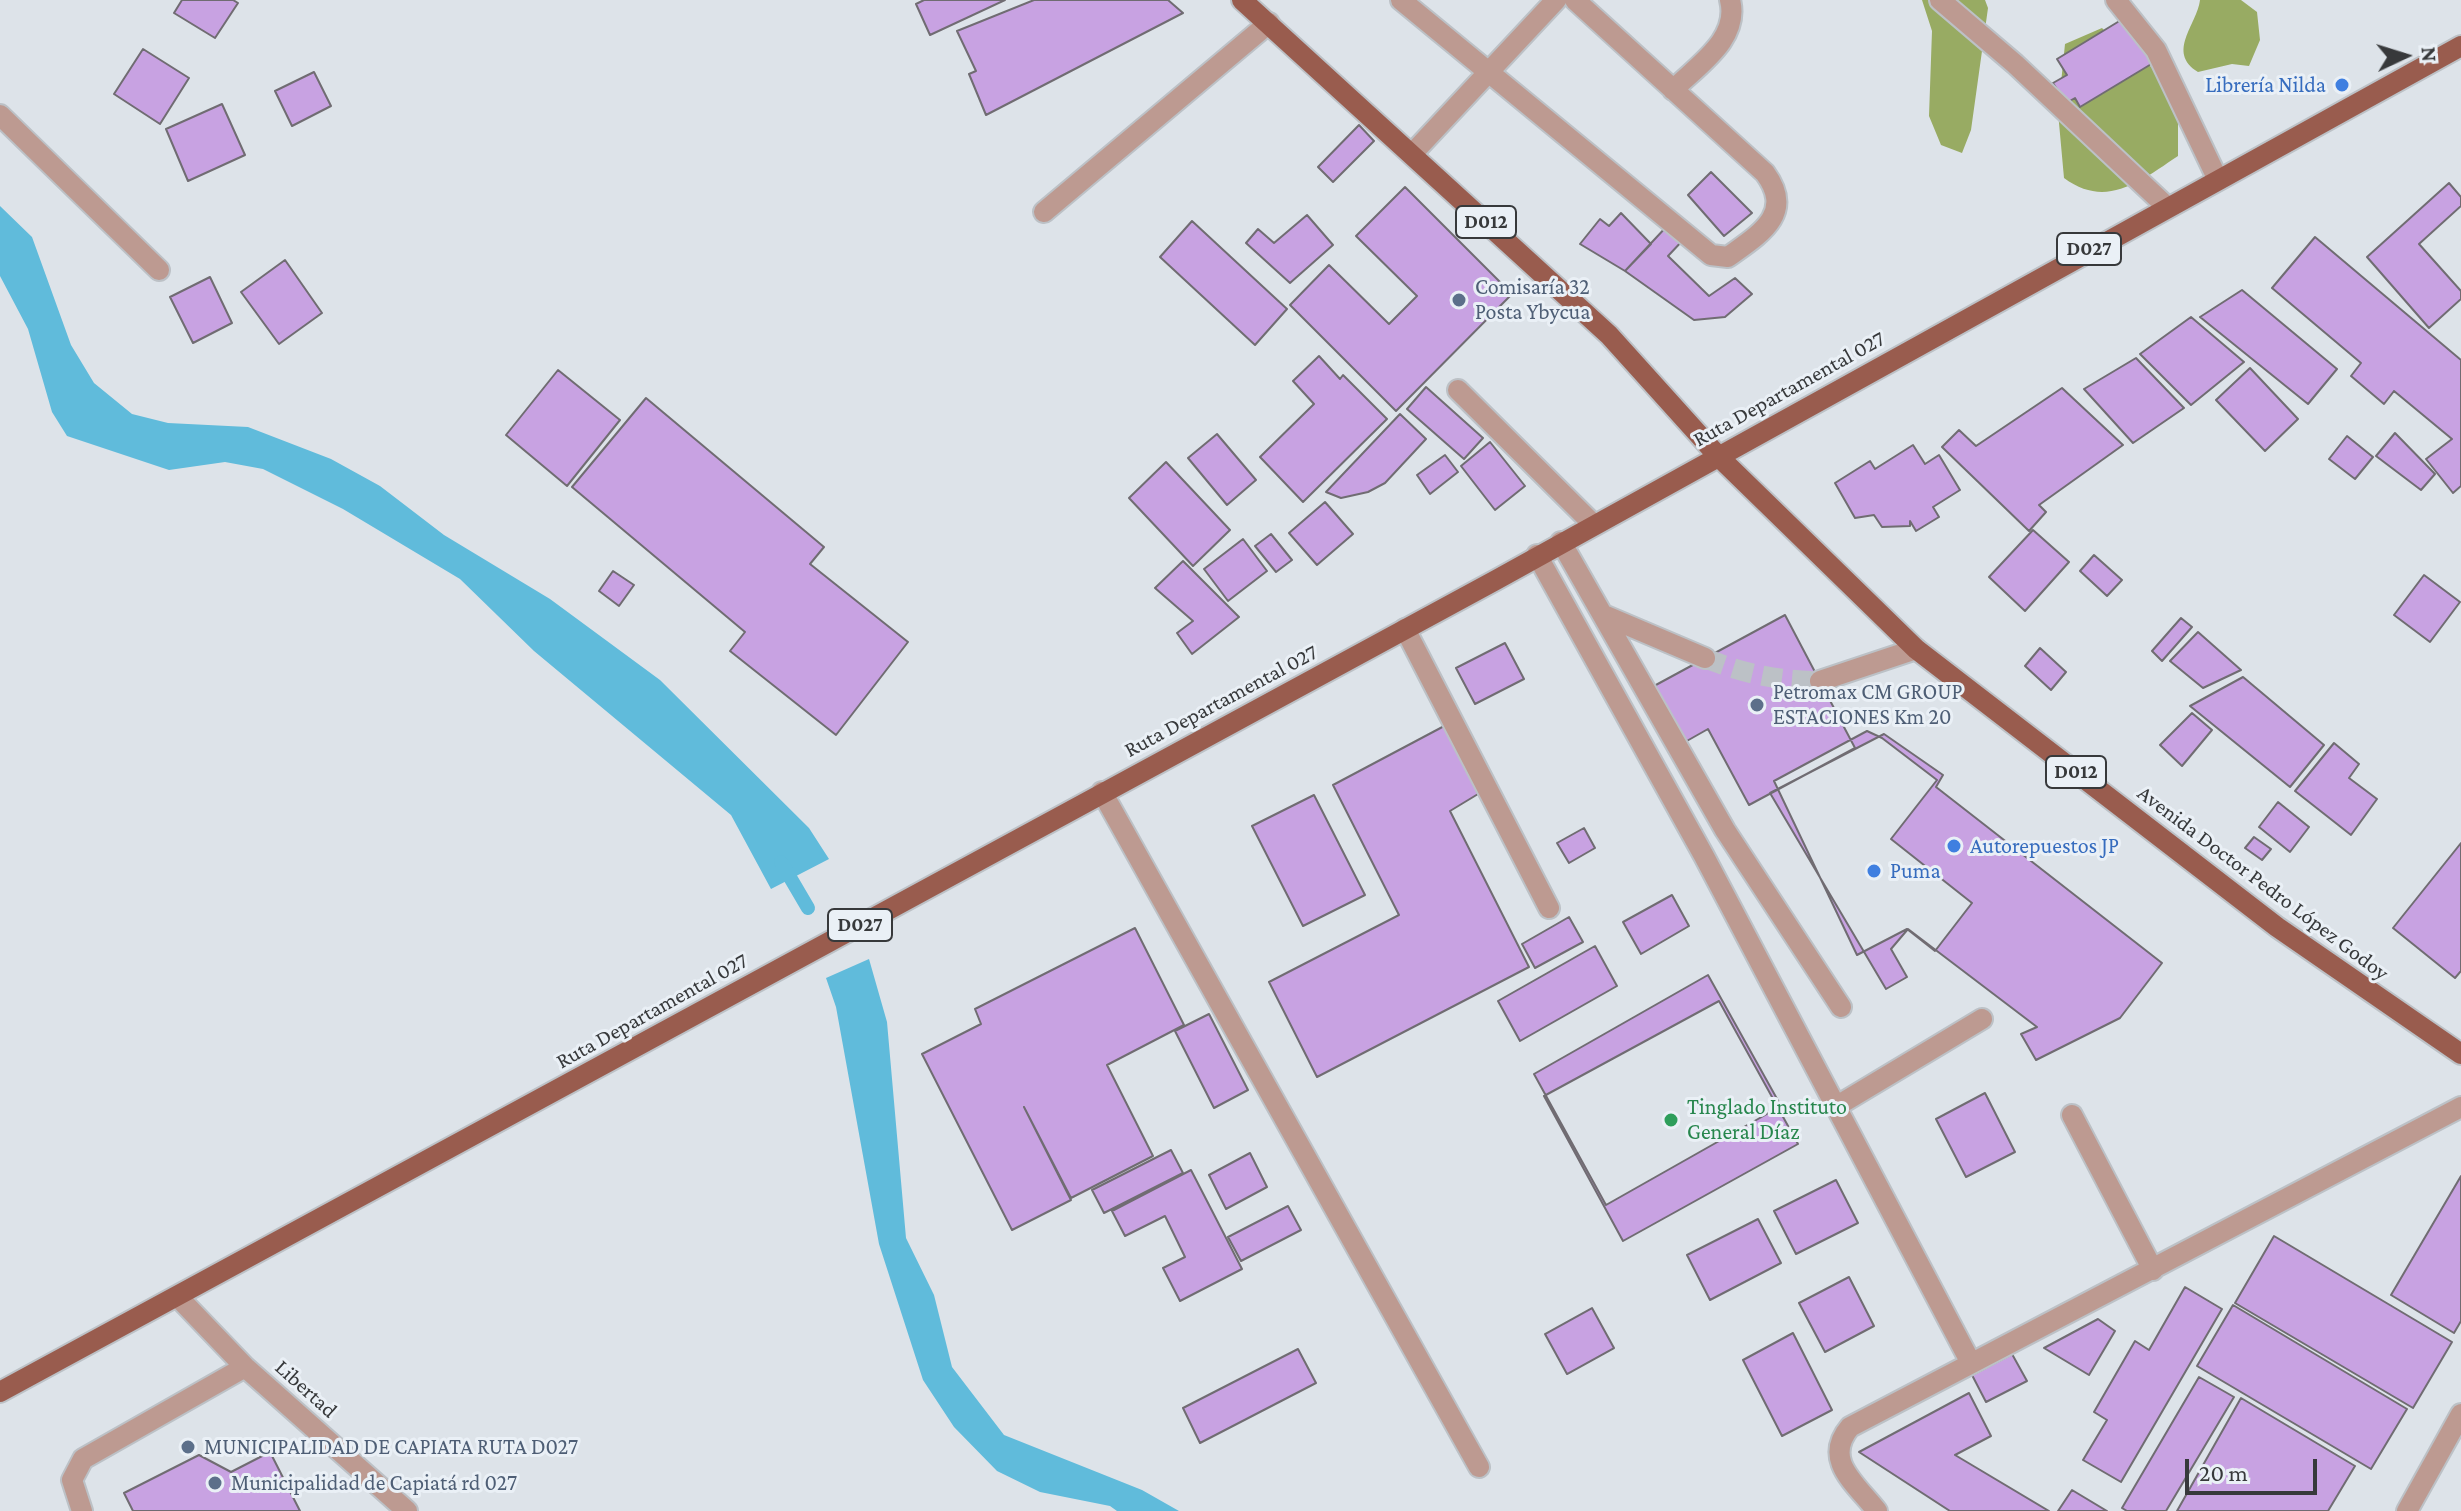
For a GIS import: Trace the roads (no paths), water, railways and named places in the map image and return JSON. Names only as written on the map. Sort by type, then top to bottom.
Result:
[{"type":"main road","name":"D012","points":[[1242,0],[1609,335],[1718,456]]},
{"type":"main road","name":"Ruta Departamental 027","points":[[0,1392],[1405,629],[2166,206],[2461,46]]},
{"type":"main road","name":"Avenida Doctor Pedro López Godoy","points":[[1718,456],[1916,649],[2277,927],[2461,1054]]},
{"type":"street","points":[[1401,0],[1711,255],[1728,257],[1768,226],[1776,212],[1777,189],[1765,173],[1575,0]]},
{"type":"street","points":[[1412,154],[1556,0]]},
{"type":"street","points":[[1673,90],[1726,37],[1731,25],[1730,0]]},
{"type":"street","points":[[1940,0],[2015,64],[2166,206]]},
{"type":"street","points":[[2116,0],[2156,50],[2218,180]]},
{"type":"street","points":[[1044,212],[1269,23]]},
{"type":"street","points":[[0,115],[159,270]]},
{"type":"street","points":[[1458,390],[1592,523]]},
{"type":"street","points":[[1561,542],[1606,616],[1725,830],[1841,1007]]},
{"type":"street","points":[[1537,555],[1837,1106],[1971,1363]]},
{"type":"street","points":[[1606,616],[1705,658]]},
{"type":"street","points":[[1405,629],[1549,908]]},
{"type":"street","points":[[1820,681],[1916,649]]},
{"type":"street","points":[[1102,792],[1479,1467]]},
{"type":"street","points":[[1837,1106],[1982,1019]]},
{"type":"street","points":[[1877,1511],[1843,1467],[1838,1455],[1839,1440],[1850,1427],[2461,1107]]},
{"type":"street","points":[[2072,1115],[2153,1270]]},
{"type":"street","name":"Libertad","points":[[178,1297],[245,1367],[407,1511]]},
{"type":"street","points":[[82,1511],[72,1480],[83,1459],[245,1367]]},
{"type":"street","points":[[2407,1511],[2461,1414]]},
{"type":"water","points":[[0,206],[32,237],[71,345],[94,383],[132,414],[168,423],[248,427],[331,459],[380,486],[444,535],[550,599],[660,680],[809,828],[829,859],[771,889],[731,815],[534,651],[460,579],[343,509],[263,469],[225,462],[169,470],[67,436],[52,412],[28,329],[0,276]]},
{"type":"water","points":[[869,959],[887,1022],[906,1238],[934,1295],[952,1367],[1004,1435],[1142,1490],[1179,1511],[1117,1511],[1110,1506],[1040,1492],[997,1471],[954,1427],[923,1380],[879,1244],[836,1007],[826,978]]},
{"type":"waterway","points":[[781,862],[808,908]]},
{"type":"tunnel","points":[[1705,658],[1762,676],[1820,681]]},
{"type":"place","name":"Librería Nilda","points":[[2342,85]]},
{"type":"place","name":"Comisaría 32 Posta Ybycua","points":[[1459,300]]},
{"type":"place","name":"Petromax CM GROUP ESTACIONES Km 20","points":[[1757,705]]},
{"type":"place","name":"Autorepuestos JP","points":[[1954,846]]},
{"type":"place","name":"Puma","points":[[1874,871]]},
{"type":"place","name":"Tinglado Instituto General Díaz","points":[[1671,1120]]},
{"type":"place","name":"MUNICIPALIDAD DE CAPIATA RUTA D027","points":[[188,1447]]},
{"type":"place","name":"Municipalidad de Capiatá rd 027","points":[[215,1483]]}]
